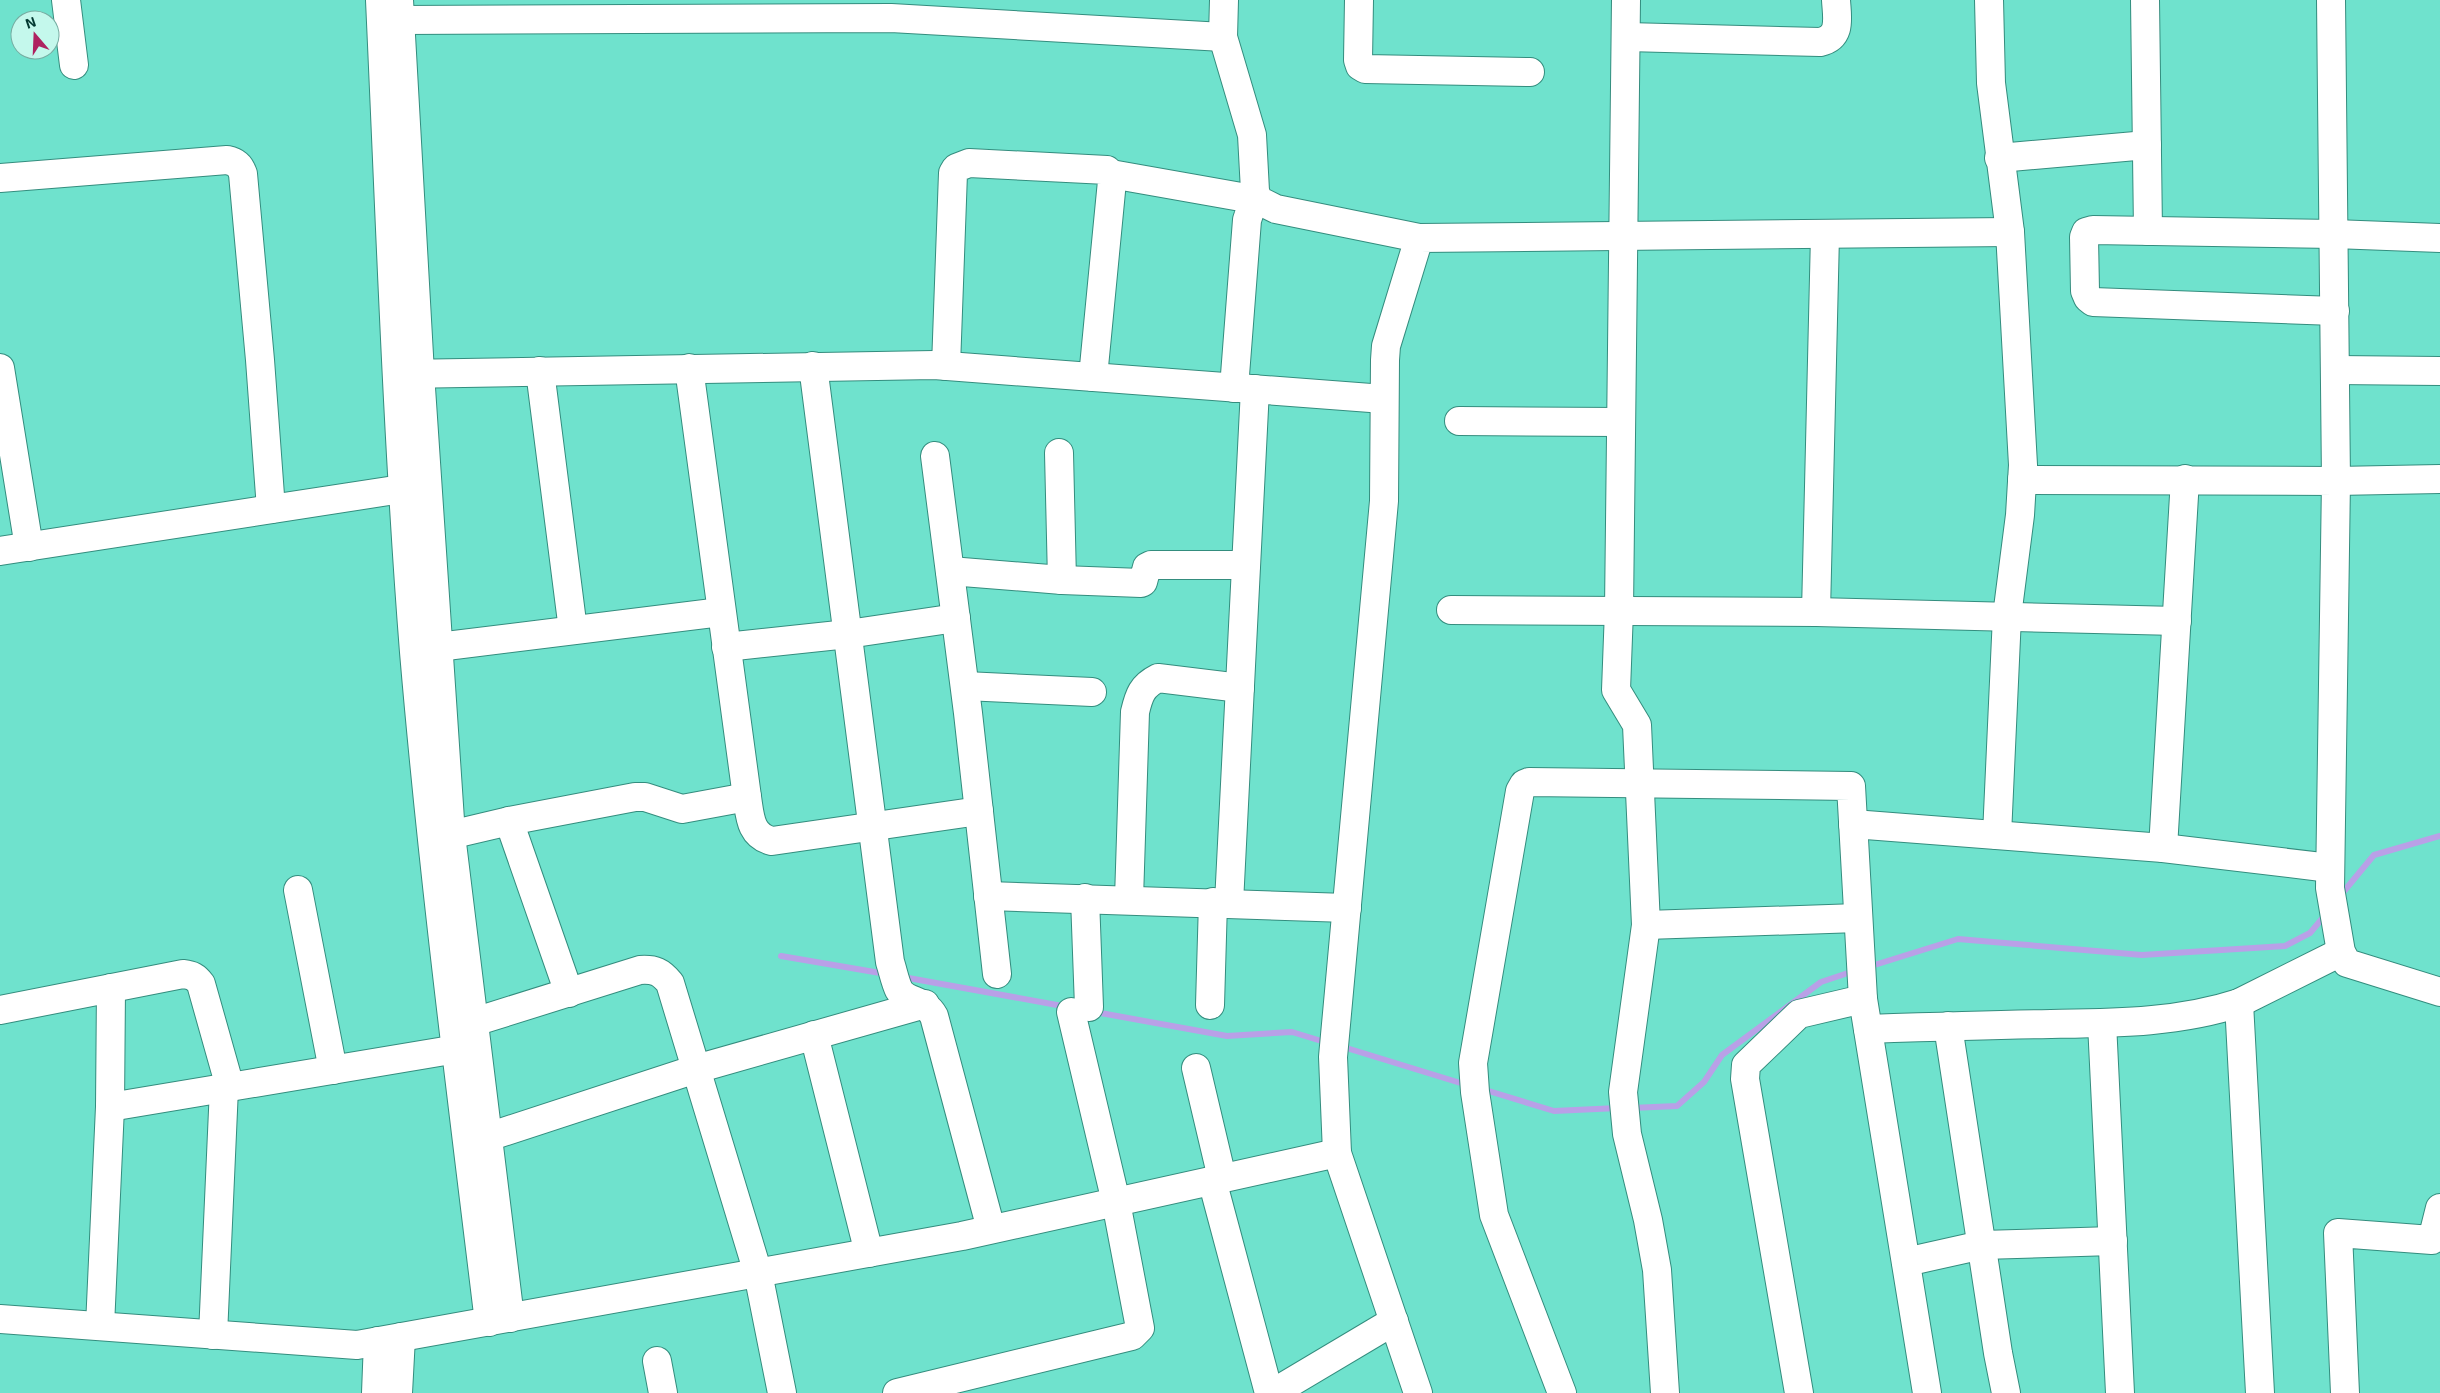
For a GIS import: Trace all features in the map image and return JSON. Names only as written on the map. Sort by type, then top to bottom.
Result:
[{"type":"street","points":[[66,0],[74,65]]},
{"type":"street","points":[[380,0],[409,373],[415,487],[414,652],[442,837],[462,1033],[500,1320]]},
{"type":"street","points":[[1210,1006],[1240,688],[1246,565],[1245,388],[1247,220],[1250,211],[1258,200],[1252,135],[1223,37],[1224,0]]},
{"type":"street","points":[[1359,0],[1358,60],[1365,69],[1530,72]]},
{"type":"street","points":[[1626,0],[1619,610],[1616,690],[1637,725],[1646,925],[1623,1092],[1627,1134],[1648,1220],[1656,1270],[1665,1393]]},
{"type":"street","points":[[1627,37],[1820,42],[1835,36],[1837,27],[1836,0]]},
{"type":"street","points":[[1989,0],[1991,83],[1999,158],[2010,232],[2022,480],[2020,515],[2007,616],[1997,835]]},
{"type":"street","points":[[2144,0],[2148,231]]},
{"type":"street","points":[[2331,0],[2336,481],[2330,878],[2335,924],[2341,952],[2347,962],[2440,992]]},
{"type":"street","points":[[409,373],[399,10],[881,9],[1223,37]]},
{"type":"street","points":[[1999,158],[2147,146]]},
{"type":"street","points":[[0,178],[227,160],[235,161],[240,167],[243,174],[271,509]]},
{"type":"street","points":[[946,366],[953,173],[956,168],[969,163],[1107,170],[1111,174],[1258,200],[1276,209],[1419,238],[2010,232]]},
{"type":"street","points":[[1093,377],[1112,181],[1111,174]]},
{"type":"street","points":[[2335,311],[2093,302],[2088,298],[2085,291],[2084,246],[2086,232],[2093,230],[2334,234],[2440,238]]},
{"type":"street","points":[[1816,612],[1825,235]]},
{"type":"street","points":[[1418,1393],[1337,1153],[1333,1057],[1384,501],[1386,346],[1419,238]]},
{"type":"street","points":[[409,373],[813,366],[946,366],[1384,399]]},
{"type":"street","points":[[813,366],[890,962],[899,989],[907,996],[925,1004],[934,1016],[991,1230]]},
{"type":"street","points":[[0,368],[4,412],[29,547]]},
{"type":"street","points":[[689,368],[747,797],[752,825],[756,833],[763,839],[772,841],[979,811]]},
{"type":"street","points":[[2336,370],[2440,371]]},
{"type":"street","points":[[540,371],[573,630]]},
{"type":"street","points":[[1459,421],[1620,422]]},
{"type":"street","points":[[1059,453],[1062,580]]},
{"type":"street","points":[[935,456],[965,686],[997,974]]},
{"type":"street","points":[[2022,480],[2185,479],[2336,481],[2440,479]]},
{"type":"street","points":[[2163,848],[2185,479]]},
{"type":"street","points":[[0,551],[415,487]]},
{"type":"street","points":[[415,487],[438,647],[442,837]]},
{"type":"street","points":[[950,571],[1062,580],[1141,583],[1144,582],[1147,568],[1151,564],[1246,565]]},
{"type":"street","points":[[1451,610],[1816,612],[2176,621]]},
{"type":"street","points":[[438,647],[721,612]]},
{"type":"street","points":[[726,647],[848,634],[956,618]]},
{"type":"street","points":[[1129,899],[1135,712],[1140,693],[1147,683],[1158,678],[1240,688]]},
{"type":"street","points":[[965,686],[1092,692]]},
{"type":"street","points":[[1562,1393],[1494,1215],[1475,1092],[1473,1063],[1520,791],[1524,784],[1641,782],[1851,786],[1863,995],[1927,1393]]},
{"type":"street","points":[[442,837],[509,821],[635,796],[645,797],[682,809],[747,797]]},
{"type":"street","points":[[509,821],[568,993]]},
{"type":"street","points":[[1853,824],[2163,848],[2330,878]]},
{"type":"street","points":[[298,890],[333,1070]]},
{"type":"street","points":[[988,896],[1129,899],[1347,908]]},
{"type":"street","points":[[897,1393],[1138,1333],[1140,1322],[1080,1009],[1084,898]]},
{"type":"street","points":[[1646,925],[1858,931]]},
{"type":"street","points":[[1868,1029],[2102,1023],[2161,1019],[2223,1008],[2239,1003],[2341,952]]},
{"type":"street","points":[[110,1107],[333,1070],[462,1033],[568,993],[640,970],[652,969],[663,974],[670,984],[758,1273],[782,1393]]},
{"type":"street","points":[[0,1010],[183,974],[197,978],[201,984],[227,1087],[213,1334]]},
{"type":"street","points":[[100,1326],[110,1107],[111,988]]},
{"type":"street","points":[[1799,1393],[1745,1073],[1746,1065],[1799,1014],[1863,995]]},
{"type":"street","points":[[2239,1003],[2260,1393]]},
{"type":"street","points":[[488,1137],[696,1069],[925,1004]]},
{"type":"street","points":[[2102,1023],[2120,1393]]},
{"type":"street","points":[[1948,1026],[1998,1353],[2006,1393]]},
{"type":"street","points":[[462,1033],[488,1137],[500,1320]]},
{"type":"street","points":[[814,1036],[869,1253]]},
{"type":"street","points":[[1196,1068],[1217,1179],[1271,1393],[1394,1321]]},
{"type":"street","points":[[0,1319],[357,1345],[991,1230],[1337,1153]]},
{"type":"street","points":[[2345,1393],[2338,1233],[2436,1240],[2440,1208]]},
{"type":"street","points":[[1906,1262],[1982,1245],[2113,1241]]},
{"type":"street","points":[[376,1393],[389,1339]]},
{"type":"street","points":[[389,1339],[398,1393]]},
{"type":"street","points":[[657,1361],[663,1393]]},
{"type":"waterway","points":[[2340,896],[2374,855],[2440,836]]},
{"type":"waterway","points":[[1868,967],[1958,939],[2142,955],[2285,946],[2310,933],[2326,914]]},
{"type":"waterway","points":[[781,956],[886,974]]},
{"type":"waterway","points":[[1631,1108],[1677,1106],[1704,1082],[1722,1055],[1821,982],[1854,971]]},
{"type":"waterway","points":[[903,977],[1068,1007]]},
{"type":"waterway","points":[[1095,1012],[1227,1036],[1292,1032],[1328,1043]]},
{"type":"waterway","points":[[1340,1046],[1467,1085]]},
{"type":"waterway","points":[[1482,1089],[1554,1111],[1618,1108]]}]
